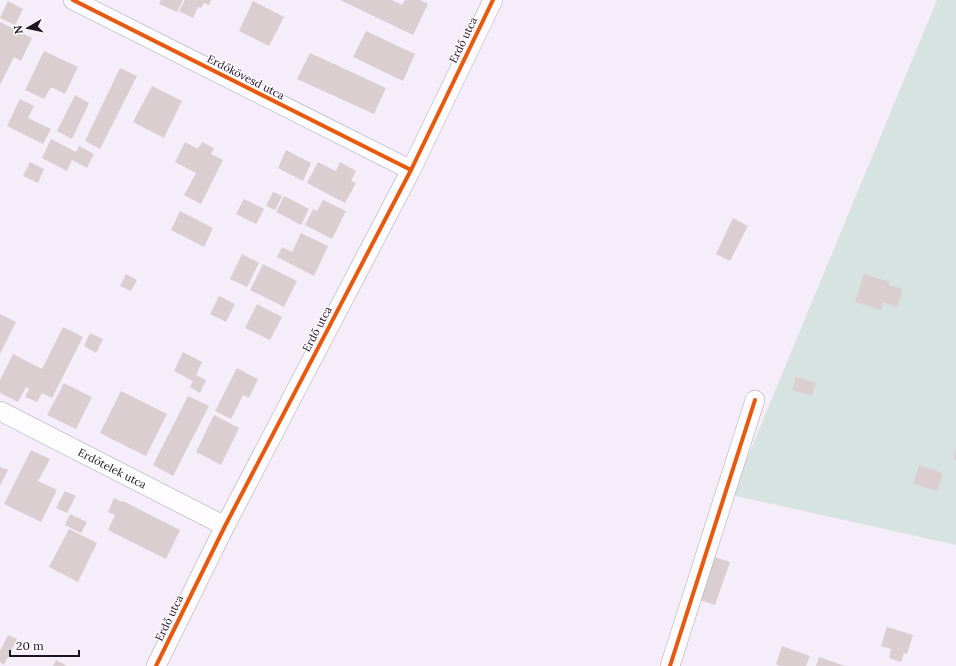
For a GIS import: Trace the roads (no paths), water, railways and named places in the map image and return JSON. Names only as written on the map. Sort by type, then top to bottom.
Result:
[{"type":"street","name":"Erdőkövesd utca","points":[[73,0],[410,170]]},
{"type":"street","name":"Erdő utca","points":[[156,666],[225,526],[410,170],[493,0]]},
{"type":"street","points":[[670,666],[755,400]]},
{"type":"street","name":"Erdőtelek utca","points":[[0,411],[225,526]]}]
